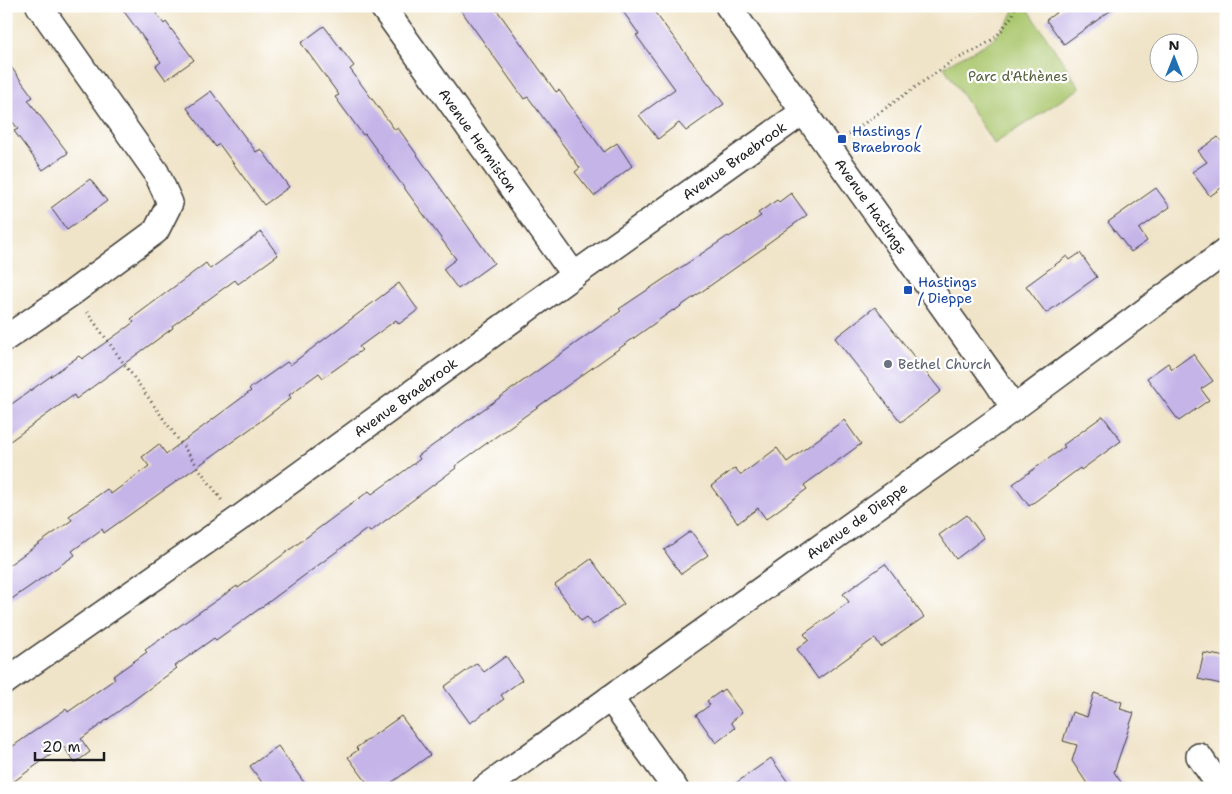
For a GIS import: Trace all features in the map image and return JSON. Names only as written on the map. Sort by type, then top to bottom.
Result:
[{"type":"street","points":[[6,338],[72,293],[156,231],[170,203],[156,172],[39,6]]},
{"type":"street","name":"Avenue Hermiston","points":[[382,6],[574,275]]},
{"type":"street","name":"Avenue Hastings","points":[[728,6],[1014,408]]},
{"type":"street","name":"Avenue Braebrook","points":[[6,681],[237,520],[574,275],[803,112]]},
{"type":"street","name":"Avenue de Dieppe","points":[[485,788],[1014,408],[1226,251]]},
{"type":"street","points":[[610,698],[675,788]]},
{"type":"street","points":[[1199,756],[1221,788]]},
{"type":"path","points":[[845,138],[951,62],[980,48],[996,37],[1013,15],[1015,6]]},
{"type":"path","points":[[85,310],[225,504]]},
{"type":"green space","name":"Parc d'Athènes","points":[[1015,6],[1026,6],[1080,88],[994,144],[944,67],[983,45],[997,34],[1009,20]]},
{"type":"building","points":[[120,6],[151,6],[164,24],[166,22],[194,60],[166,80],[156,66],[161,62]]},
{"type":"building","points":[[458,6],[494,6],[556,92],[559,90],[604,152],[617,143],[632,166],[594,196],[575,172],[580,168],[528,97],[524,99]]},
{"type":"building","points":[[619,6],[650,6],[724,104],[686,131],[679,123],[658,139],[639,115],[675,89],[636,35],[639,34]]},
{"type":"building","points":[[1065,6],[1117,6],[1064,44],[1046,20]]},
{"type":"building","points":[[324,26],[354,66],[350,69],[395,130],[398,128],[494,263],[458,289],[443,269],[456,259],[365,134],[363,135],[335,97],[339,95],[301,43]]},
{"type":"building","points":[[6,60],[33,97],[28,100],[68,153],[43,170],[14,131],[18,129],[6,113]]},
{"type":"building","points":[[211,91],[256,152],[261,149],[289,187],[264,205],[219,144],[216,147],[187,108]]},
{"type":"building","points":[[1218,137],[1226,147],[1226,188],[1224,186],[1210,196],[1192,172],[1207,162],[1198,151]]},
{"type":"building","points":[[90,179],[107,201],[67,230],[51,208]]},
{"type":"building","points":[[1156,188],[1170,207],[1139,229],[1147,241],[1131,252],[1108,222]]},
{"type":"building","points":[[791,193],[807,215],[765,247],[673,310],[455,466],[456,468],[370,532],[367,529],[216,640],[214,638],[175,666],[177,668],[81,739],[90,752],[75,763],[63,746],[6,787],[6,751],[66,709],[68,712],[115,679],[113,676],[147,652],[145,650],[237,586],[238,588],[369,491],[372,494],[400,474],[420,459],[418,456],[621,311],[619,309],[761,216],[758,213]]},
{"type":"building","points":[[261,232],[278,255],[238,284],[235,280],[76,399],[74,395],[6,444],[6,408],[79,356],[82,359],[119,333],[134,322],[131,319],[206,263],[210,269]]},
{"type":"building","points":[[1080,253],[1097,277],[1046,313],[1026,286],[1067,256],[1070,260]]},
{"type":"building","points":[[399,283],[418,310],[399,324],[396,320],[359,347],[362,350],[323,378],[319,373],[289,395],[291,398],[250,429],[104,533],[102,529],[72,551],[75,555],[6,603],[6,567],[72,520],[69,516],[107,489],[111,494],[149,466],[142,457],[159,444],[166,454],[251,391],[249,389],[287,362],[290,365]]},
{"type":"building","name":"Bethel Church","points":[[875,307],[941,391],[901,422],[835,338]]},
{"type":"building","points":[[1193,354],[1213,381],[1201,389],[1209,400],[1179,421],[1147,378],[1168,363],[1172,369]]},
{"type":"building","points":[[1103,416],[1121,441],[1081,470],[1080,468],[1029,506],[1013,484],[1065,447],[1063,445]]},
{"type":"building","points":[[844,420],[861,444],[804,485],[807,489],[766,519],[758,508],[738,523],[711,486],[735,468],[741,475],[777,448],[787,462]]},
{"type":"building","points":[[967,515],[984,538],[956,559],[939,535]]},
{"type":"building","points":[[691,531],[708,555],[681,574],[664,550]]},
{"type":"building","points":[[591,559],[624,604],[593,625],[587,617],[581,621],[555,585]]},
{"type":"building","points":[[885,564],[924,617],[881,647],[875,638],[818,679],[797,649],[809,640],[804,634],[849,602],[843,594]]},
{"type":"building","points":[[1204,653],[1226,657],[1226,685],[1198,679]]},
{"type":"building","points":[[506,656],[522,680],[501,695],[504,699],[470,723],[444,687],[477,663],[484,672]]},
{"type":"building","points":[[724,689],[742,713],[731,722],[735,728],[716,743],[696,715],[710,705],[707,701]]},
{"type":"building","points":[[1094,693],[1122,702],[1120,709],[1134,713],[1114,772],[1125,788],[1090,788],[1072,761],[1077,745],[1063,741],[1072,712],[1087,717]]},
{"type":"building","points":[[401,716],[430,755],[384,788],[371,788],[348,757],[358,750],[356,748]]},
{"type":"building","points":[[278,746],[308,788],[266,788],[250,766]]},
{"type":"building","points":[[771,758],[792,788],[729,788]]},
{"type":"place","name":"Hastings / Braebrook","points":[[842,139]]},
{"type":"place","name":"Hastings / Dieppe","points":[[908,290]]},
{"type":"place","name":"Bethel Church","points":[[888,364]]}]
